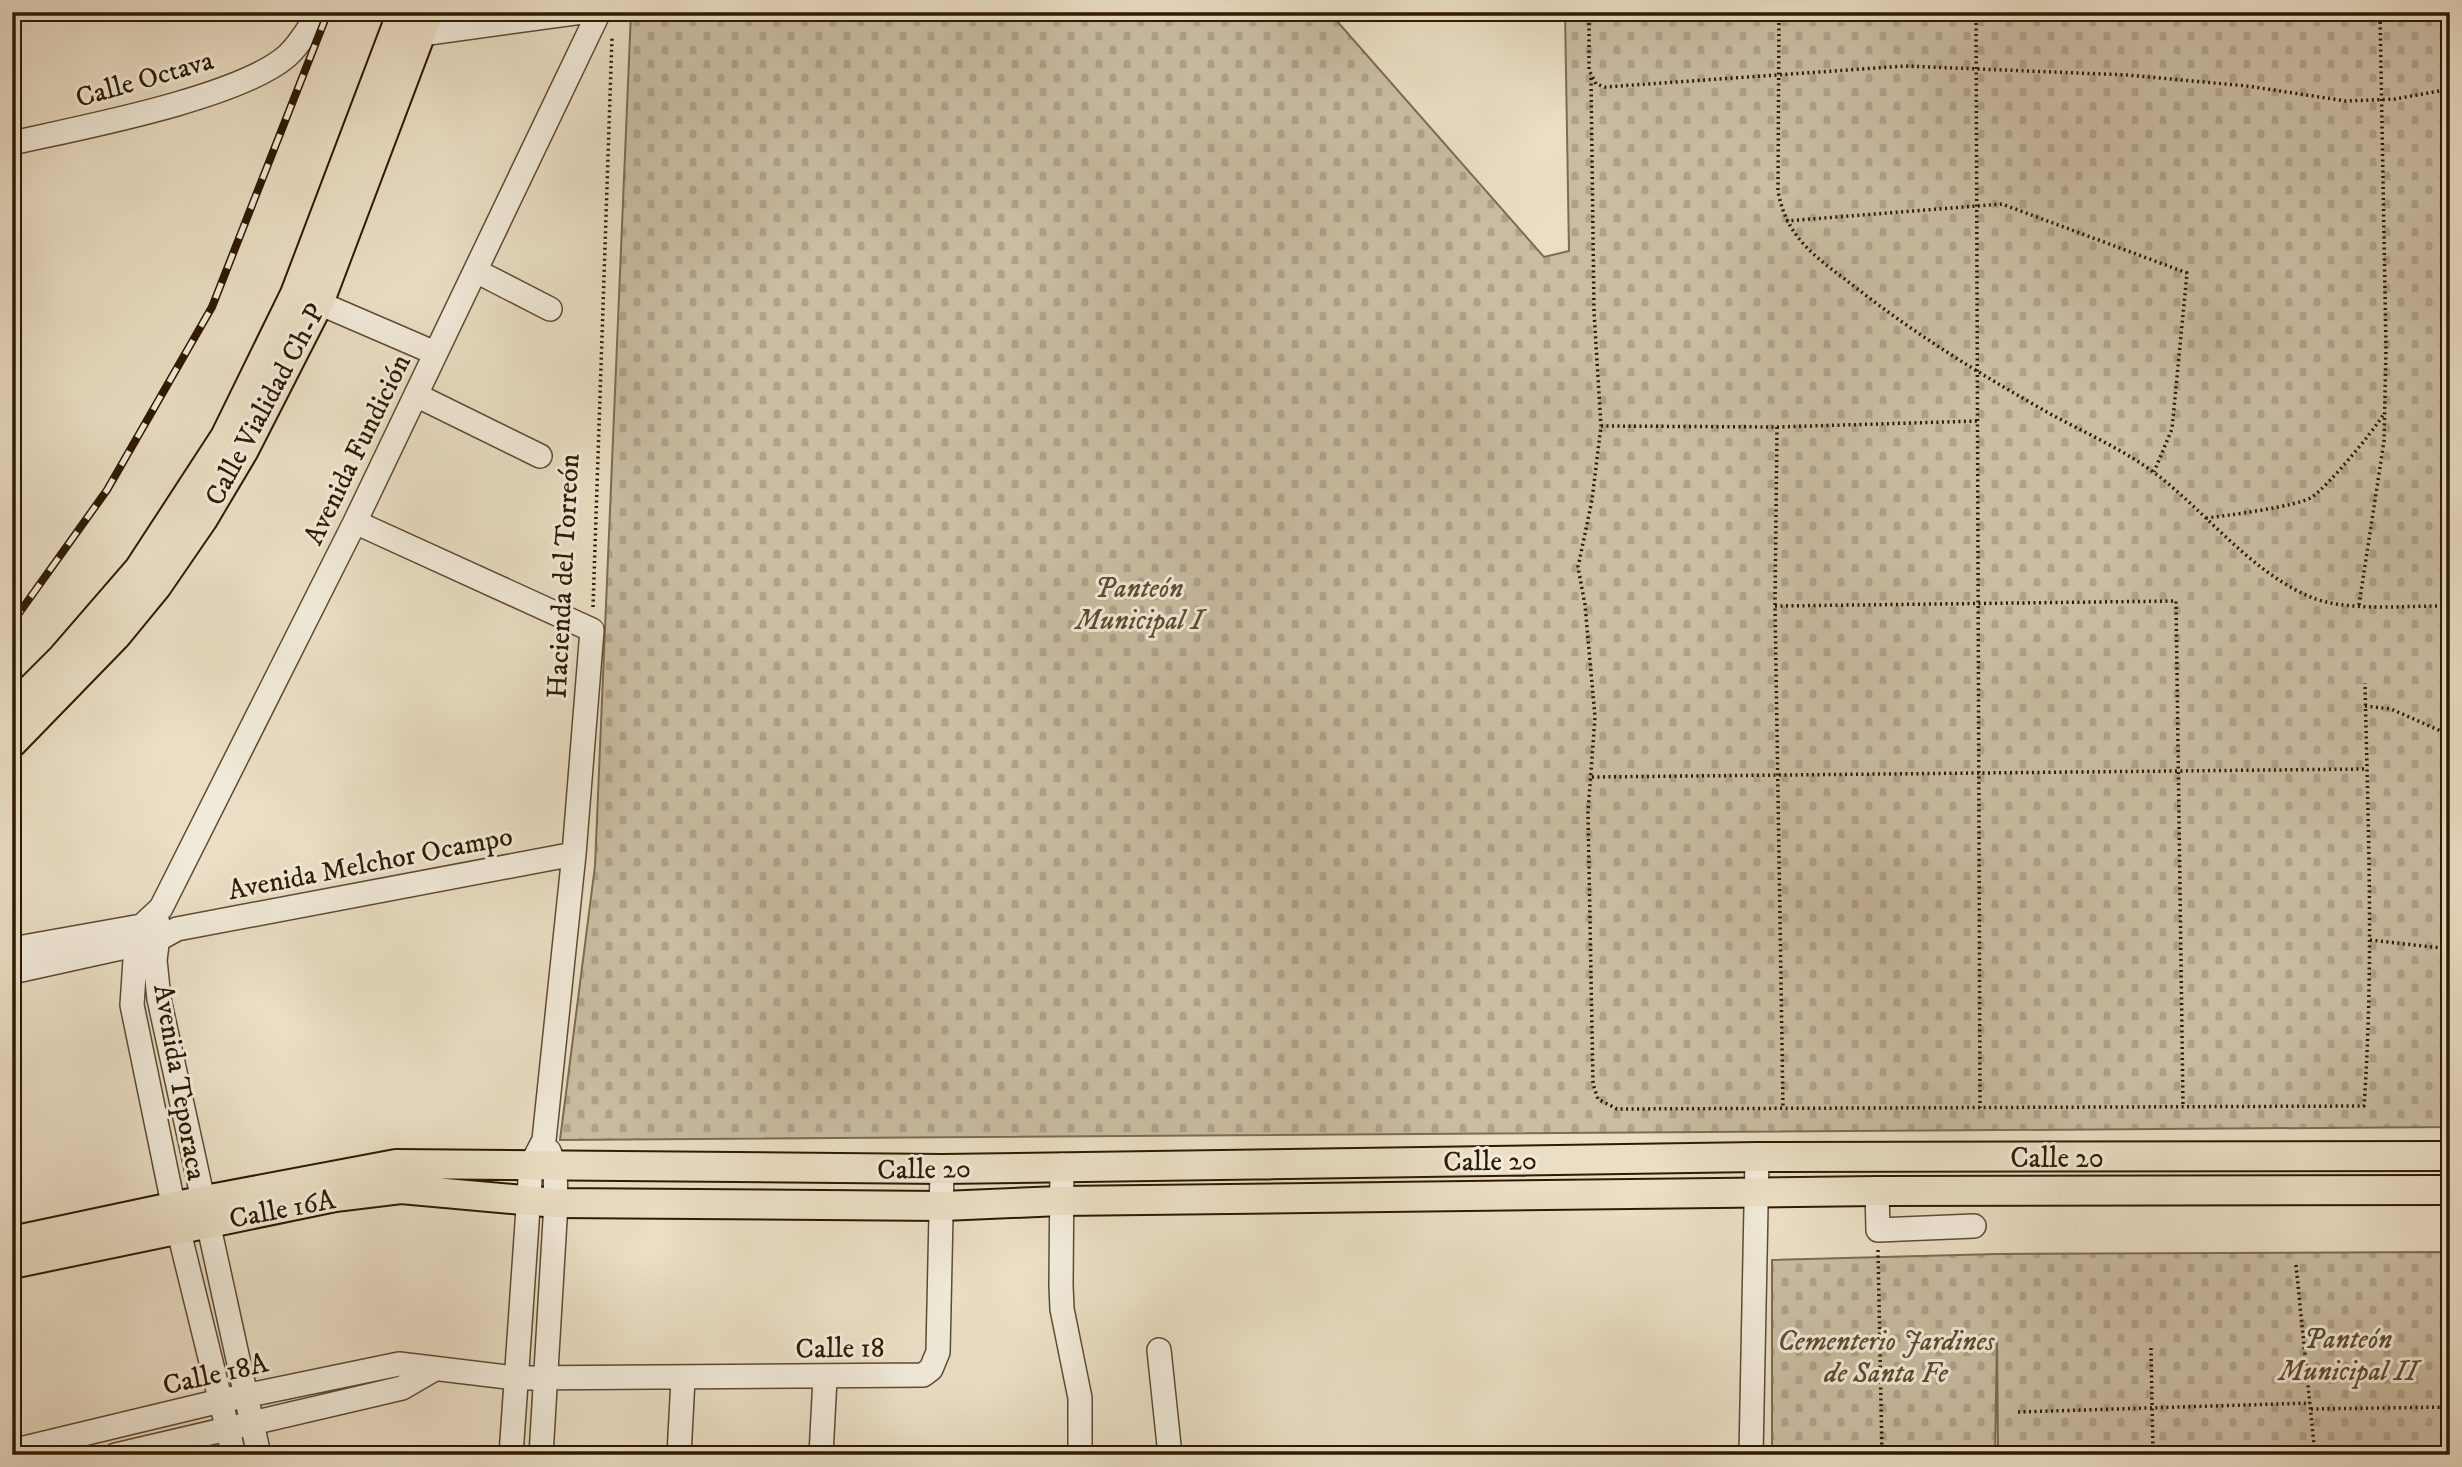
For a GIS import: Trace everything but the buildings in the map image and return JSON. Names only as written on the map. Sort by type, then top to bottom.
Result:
[{"type":"main road","name":"Calle Vialidad Ch-P","points":[[12,743],[116,636],[157,586],[204,519],[244,450],[307,299],[411,24]]},
{"type":"main road","name":"Calle Vialidad Ch-P","points":[[12,708],[62,658],[146,558],[225,437],[307,299]]},
{"type":"main road","name":"Calle 20","points":[[543,1166],[942,1169],[1062,1165],[1757,1157],[2450,1156]]},
{"type":"main road","points":[[1982,1158],[1982,1192]]},
{"type":"main road","points":[[1419,1199],[1422,1161]]},
{"type":"main road","name":"Calle 16A","points":[[12,1241],[207,1211],[396,1164],[543,1166]]},
{"type":"main road","points":[[762,1204],[763,1168]]},
{"type":"main road","name":"Calle 16A","points":[[207,1211],[374,1190],[431,1191],[542,1202]]},
{"type":"main road","name":"Calle 20","points":[[542,1202],[943,1206],[1060,1201],[1758,1195],[1877,1191],[2450,1190]]},
{"type":"main road","name":"Calle 16A","points":[[12,1264],[176,1217]]},
{"type":"street","name":"Calle Octava","points":[[12,143],[223,88],[287,56],[319,12]]},
{"type":"street","points":[[411,24],[582,12]]},
{"type":"street","name":"Avenida Fundición","points":[[156,928],[435,353],[606,21]]},
{"type":"street","points":[[476,271],[550,309]]},
{"type":"street","points":[[307,299],[435,353]]},
{"type":"street","points":[[416,395],[540,456]]},
{"type":"street","points":[[355,522],[592,630]]},
{"type":"street","name":"Hacienda del Torreón","points":[[543,1166],[575,854],[592,630]]},
{"type":"street","name":"Avenida Melchor Ocampo","points":[[12,949],[156,928],[575,854]]},
{"type":"street","name":"Avenida Melchor Ocampo","points":[[12,972],[156,928]]},
{"type":"street","name":"Avenida Teporaca","points":[[156,928],[155,979],[259,1455]]},
{"type":"street","name":"Avenida Teporaca","points":[[156,928],[132,1005],[176,1217],[234,1455]]},
{"type":"street","points":[[1751,1455],[1757,1157]]},
{"type":"street","points":[[1062,1165],[1062,1309],[1080,1398],[1080,1455]]},
{"type":"street","points":[[541,1455],[546,1377],[543,1166]]},
{"type":"street","name":"Calle 18","points":[[546,1377],[683,1379],[923,1375],[931,1369],[938,1352],[942,1169]]},
{"type":"street","points":[[1877,1191],[1878,1230],[1974,1226]]},
{"type":"street","points":[[511,1455],[514,1378],[542,1202]]},
{"type":"street","points":[[1159,1350],[1170,1455]]},
{"type":"street","name":"Calle 18A","points":[[12,1451],[220,1401],[399,1364],[514,1378],[546,1377]]},
{"type":"street","name":"Calle 18A","points":[[116,1455],[402,1388],[433,1370]]},
{"type":"street","points":[[821,1455],[825,1378]]},
{"type":"street","points":[[679,1455],[683,1379]]},
{"type":"path","points":[[1589,12],[1594,312],[1601,426],[1592,500],[1578,567],[1585,605],[1595,717],[1588,812],[1593,1084],[1598,1099],[1617,1109],[2364,1106],[2370,1028],[2365,684]]},
{"type":"path","points":[[1779,12],[1778,191],[1786,221],[1813,254],[1893,316],[1977,373],[2154,472],[2273,577],[2309,597],[2336,604],[2450,606]]},
{"type":"path","points":[[1976,12],[1980,1108]]},
{"type":"path","points":[[2359,604],[2378,495],[2384,413],[2383,99],[2380,12]]},
{"type":"path","name":"Hacienda del Torreón","points":[[592,630],[606,21]]},
{"type":"path","points":[[1591,78],[1605,87],[1905,66],[2127,75],[2247,86],[2346,101],[2383,99],[2450,89]]},
{"type":"path","points":[[1786,221],[1884,211],[2002,204],[2187,273],[2172,429],[2154,472]]},
{"type":"path","points":[[2206,518],[2294,504],[2311,498],[2374,431],[2384,413]]},
{"type":"path","points":[[1601,426],[1777,426],[1977,421]]},
{"type":"path","points":[[1777,426],[1775,606],[1783,1108]]},
{"type":"path","points":[[1775,606],[1978,601],[2176,601],[2183,1107]]},
{"type":"path","points":[[2365,706],[2391,709],[2450,735]]},
{"type":"path","points":[[1592,777],[2367,769]]},
{"type":"path","points":[[2370,940],[2450,948]]},
{"type":"path","points":[[1878,1230],[1882,1455]]},
{"type":"path","points":[[2296,1265],[2315,1455]]},
{"type":"path","points":[[2151,1348],[2153,1455]]},
{"type":"path","points":[[2018,1412],[2310,1403]]},
{"type":"path","points":[[2311,1409],[2450,1407]]},
{"type":"green space","name":"Panteón Municipal I","points":[[631,12],[1329,12],[1544,257],[1569,251],[1565,12],[2450,12],[2450,1127],[560,1140],[595,866]]},
{"type":"green space","name":"Panteón Municipal II","points":[[2450,1252],[2450,1455],[1998,1455],[1997,1339],[1995,1455],[1772,1455],[1772,1260],[1997,1254]]},
{"type":"railway","points":[[12,623],[107,490],[212,307],[328,12]]},
{"type":"park label","name":"Cementerio Jardines de Santa Fe","points":[[1886,1356]]}]
